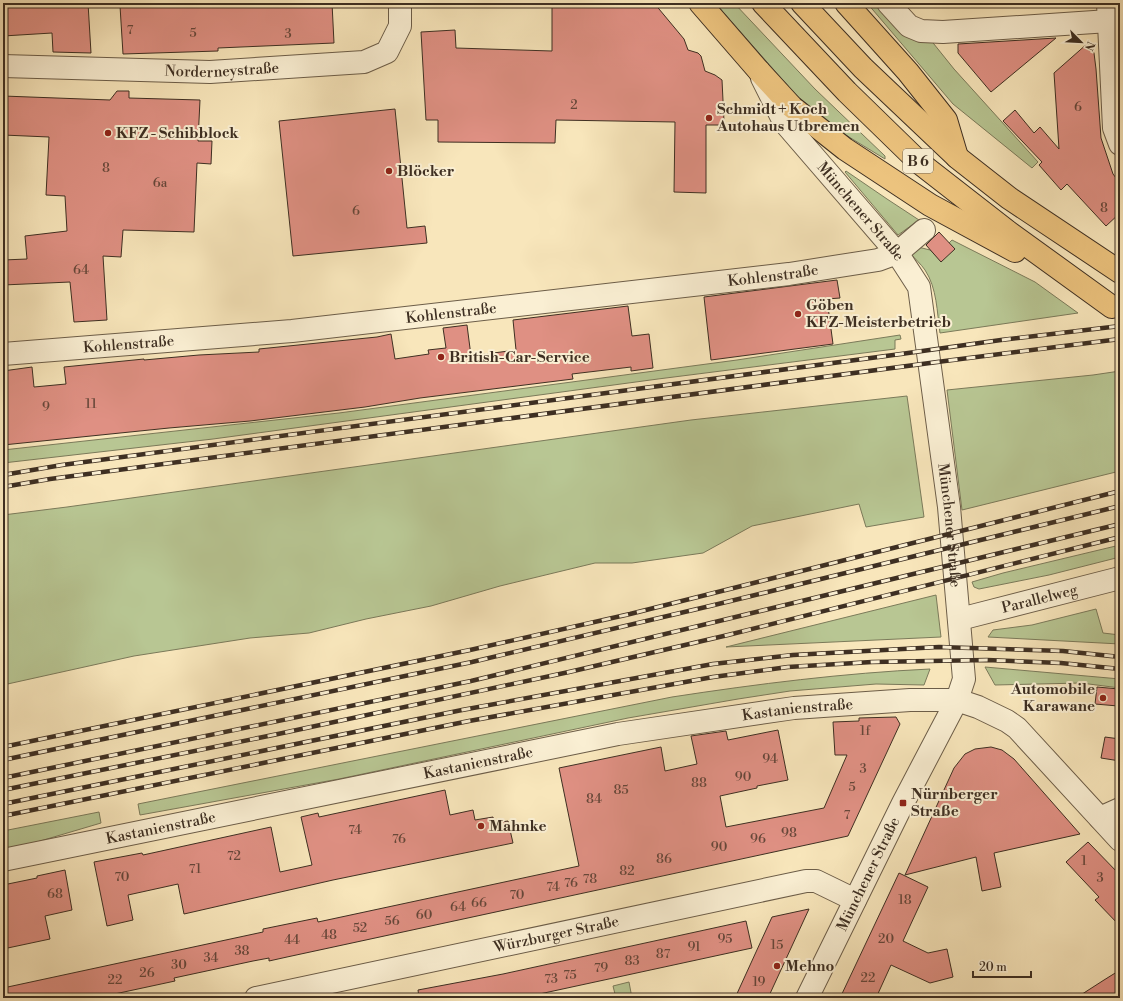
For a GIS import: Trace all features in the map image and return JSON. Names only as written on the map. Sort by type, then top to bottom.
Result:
[{"type":"main road","points":[[700,3],[759,71]]},
{"type":"main road","name":"B 6","points":[[763,3],[847,92],[921,164],[1007,231],[1112,307]]},
{"type":"main road","name":"B 6","points":[[802,3],[863,68],[958,158],[1009,198],[1120,272]]},
{"type":"main road","name":"B 6","points":[[846,3],[908,72],[946,120],[958,158]]},
{"type":"main road","name":"B 6","points":[[759,71],[792,107],[845,149],[930,205],[1093,294]]},
{"type":"street","name":"Norderneystraße","points":[[3,66],[210,72],[364,62],[387,52],[400,26],[400,3]]},
{"type":"street","points":[[888,3],[909,26],[921,31],[950,31],[1108,12],[1114,128],[1120,144]]},
{"type":"street","name":"Münchener Straße","points":[[759,71],[784,122],[897,253],[919,287],[948,507],[960,618],[964,679],[958,700],[903,803],[854,900],[808,998]]},
{"type":"street","points":[[897,253],[924,230]]},
{"type":"street","name":"Kohlenstraße","points":[[3,354],[292,331],[789,274],[878,260],[897,253]]},
{"type":"street","name":"Parallelweg","points":[[960,618],[1120,578]]},
{"type":"street","name":"Kastanienstraße","points":[[3,860],[618,734],[794,708],[910,700],[958,700]]},
{"type":"street","points":[[958,700],[978,707],[1007,721],[1017,728],[1120,840]]},
{"type":"street","points":[[1100,818],[1120,810]]},
{"type":"street","name":"Würzburger Straße","points":[[256,998],[806,881],[816,881],[854,900]]},
{"type":"green space","points":[[715,3],[734,3],[815,89],[885,156],[885,159],[836,129],[796,95]]},
{"type":"green space","points":[[867,3],[901,3],[954,69],[1038,162],[1032,168],[953,104]]},
{"type":"green space","points":[[846,171],[919,220],[898,235],[845,172]]},
{"type":"green space","points":[[952,240],[1035,282],[1078,313],[940,333],[936,300],[932,284],[925,270],[911,254],[918,247],[930,250],[941,261],[949,243]]},
{"type":"green space","points":[[900,335],[901,339],[895,340],[895,349],[658,379],[213,439],[3,463],[3,450],[339,413],[737,360]]},
{"type":"green space","points":[[1120,371],[1120,471],[962,510],[947,390]]},
{"type":"green space","points":[[907,396],[924,517],[866,527],[859,504],[752,526],[703,553],[632,563],[595,563],[500,586],[431,606],[366,619],[309,633],[250,638],[134,656],[3,685],[3,515],[691,420]]},
{"type":"green space","points":[[1120,545],[1120,557],[1049,575],[979,589],[974,587],[972,582],[1003,573]]},
{"type":"green space","points":[[936,595],[941,637],[726,647]]},
{"type":"green space","points":[[1096,609],[1103,633],[1120,635],[1120,644],[988,637],[993,630],[1032,625]]},
{"type":"green space","points":[[985,667],[1120,679],[1120,688],[1081,683],[995,685]]},
{"type":"green space","points":[[930,669],[924,685],[876,684],[790,691],[628,718],[339,779],[140,815],[138,804],[672,697],[865,673]]},
{"type":"green space","points":[[99,812],[101,823],[20,847],[3,850],[3,831]]},
{"type":"green space","points":[[629,982],[632,998],[616,998],[613,986]]},
{"type":"building","points":[[3,3],[88,3],[91,53],[53,52],[52,33],[3,36]]},
{"type":"building","points":[[162,3],[332,3],[334,43],[218,48],[218,51],[123,54],[120,6]]},
{"type":"building","points":[[552,3],[654,3],[684,39],[688,50],[698,53],[701,56],[705,71],[722,80],[724,121],[722,125],[706,125],[706,193],[674,192],[675,122],[556,120],[555,143],[438,142],[438,120],[426,120],[421,32],[455,30],[456,48],[552,51]]},
{"type":"building","points":[[1056,38],[991,92],[958,53],[958,44]]},
{"type":"building","points":[[1088,43],[1094,53],[1101,138],[1113,174],[1120,183],[1120,213],[1106,226],[1067,184],[1061,190],[1039,165],[1042,162],[1003,121],[1015,110],[1034,133],[1040,127],[1059,149],[1054,73]]},
{"type":"building","points":[[117,91],[129,91],[129,98],[200,100],[198,141],[212,141],[211,164],[197,163],[194,232],[123,230],[121,257],[103,256],[107,320],[74,322],[70,282],[3,285],[3,260],[27,259],[25,236],[67,231],[65,196],[46,195],[49,137],[3,135],[3,96],[110,100]]},
{"type":"building","points":[[395,109],[407,228],[425,226],[427,243],[293,256],[279,121]]},
{"type":"building","points":[[939,232],[955,249],[941,262],[926,245]]},
{"type":"building","points":[[837,280],[840,298],[827,299],[833,344],[711,360],[704,297]]},
{"type":"building","points":[[628,306],[632,336],[649,334],[653,368],[631,371],[631,367],[572,374],[573,379],[250,421],[3,445],[3,371],[32,367],[34,387],[66,384],[64,367],[144,359],[259,352],[259,349],[377,337],[391,334],[395,359],[429,354],[428,350],[446,348],[443,328],[467,325],[471,356],[516,350],[513,320]]},
{"type":"building","points":[[1097,687],[1119,689],[1118,706],[1095,704]]},
{"type":"building","points":[[896,717],[900,724],[848,836],[269,961],[269,958],[174,978],[175,981],[96,998],[3,998],[3,988],[263,932],[263,929],[317,918],[318,922],[579,866],[559,768],[661,747],[665,771],[697,764],[691,736],[726,731],[728,740],[778,730],[788,780],[757,786],[757,788],[720,796],[726,827],[824,808],[847,755],[835,755],[833,722],[859,721],[859,718]]},
{"type":"building","points":[[1105,737],[1120,739],[1120,761],[1101,758]]},
{"type":"building","points":[[991,747],[1002,750],[1014,759],[1080,834],[994,853],[1001,887],[982,891],[976,857],[905,875],[954,768],[965,754],[975,749]]},
{"type":"building","points":[[445,790],[450,815],[473,810],[475,820],[493,817],[494,823],[508,821],[513,843],[333,880],[184,914],[178,884],[128,895],[133,920],[107,926],[94,862],[142,853],[143,855],[271,827],[280,872],[312,865],[301,817],[318,813],[319,817]]},
{"type":"building","points":[[1088,842],[1120,875],[1120,926],[1095,900],[1099,897],[1066,862]]},
{"type":"building","points":[[65,870],[72,910],[45,916],[50,939],[3,949],[3,933],[7,933],[3,913],[3,885]]},
{"type":"building","points":[[899,873],[928,887],[903,941],[928,953],[947,949],[953,977],[930,983],[891,965],[876,998],[840,998]]},
{"type":"building","points":[[809,909],[768,998],[735,998],[772,917]]},
{"type":"building","points":[[746,921],[752,948],[521,998],[419,998],[418,990],[503,974]]},
{"type":"building","points":[[1120,970],[1120,998],[1076,998],[1104,980]]},
{"type":"railway","points":[[3,475],[62,465],[1001,340],[1120,326]]},
{"type":"railway","points":[[3,487],[50,479],[1120,339]]},
{"type":"railway","points":[[3,747],[470,650],[630,614],[1120,491]]},
{"type":"railway","points":[[3,760],[472,662],[710,606],[1120,506]]},
{"type":"railway","points":[[3,778],[471,681],[1120,524]]},
{"type":"railway","points":[[3,790],[278,734],[569,672],[728,635],[1120,537]]},
{"type":"railway","points":[[3,804],[462,710],[713,664],[793,655],[939,647],[1063,651],[1120,657]]},
{"type":"railway","points":[[3,816],[469,721],[713,677],[788,667],[872,662],[987,660],[1061,663],[1120,669]]},
{"type":"place","name":"Schmidt + Koch Autohaus Utbremen","points":[[709,118]]},
{"type":"place","name":"KFZ - Schibblock","points":[[108,133]]},
{"type":"place","name":"Blöcker","points":[[389,171]]},
{"type":"place","name":"Göben KFZ-Meisterbetrieb","points":[[798,314]]},
{"type":"place","name":"British-Car-Service","points":[[441,357]]},
{"type":"place","name":"Automobile Karawane","points":[[1103,698]]},
{"type":"place","name":"Nürnberger Straße","points":[[903,803]]},
{"type":"place","name":"Mahnke","points":[[481,826]]},
{"type":"place","name":"Mehno","points":[[777,966]]}]
